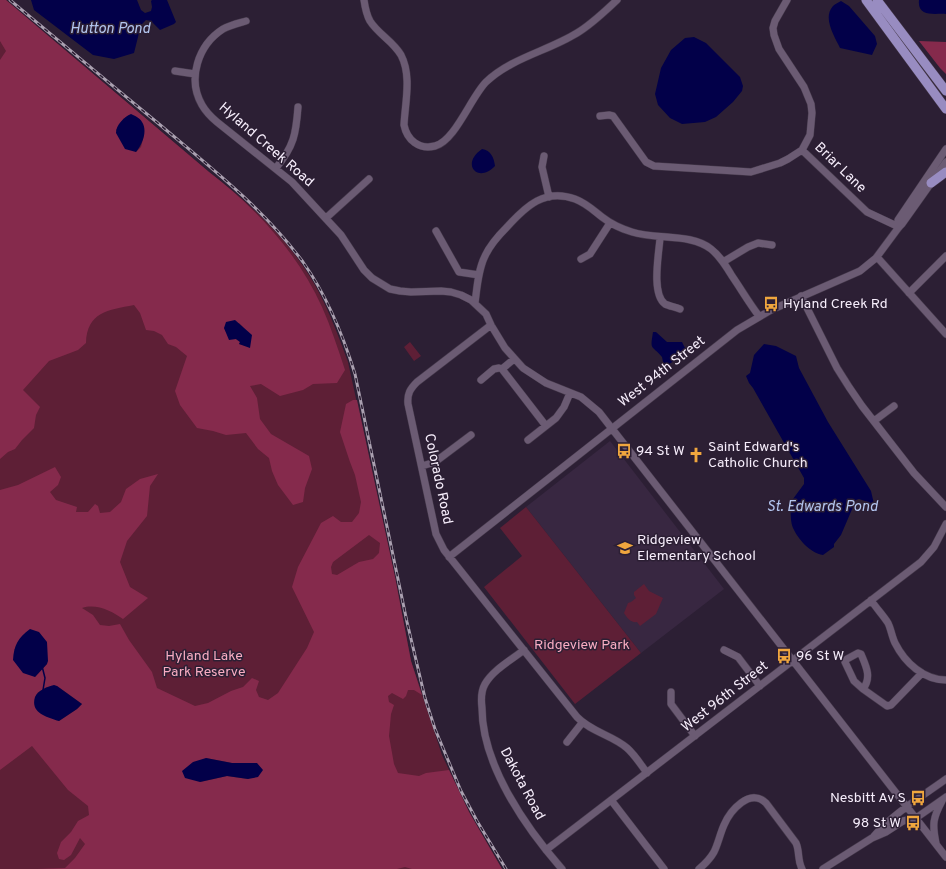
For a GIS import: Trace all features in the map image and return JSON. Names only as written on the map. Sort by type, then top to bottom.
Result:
[{"type":"main road","points":[[866,0],[946,109]]},
{"type":"main road","points":[[877,0],[945,88]]},
{"type":"main road","points":[[928,182],[946,172]]},
{"type":"street","points":[[364,0],[366,13],[369,20],[376,29],[395,46],[401,55],[405,66],[407,77],[404,125],[405,132],[409,139],[414,143],[428,146],[436,146],[448,138],[485,82],[510,65],[576,34],[591,24],[617,0]]},
{"type":"street","name":"Briar Lane","points":[[787,0],[775,21],[773,28],[774,36],[779,49],[804,87],[811,104],[812,113],[810,135],[802,150],[867,212],[898,227]]},
{"type":"street","name":"Hyland Creek Road","points":[[246,21],[225,28],[208,42],[198,62],[195,74],[198,95],[202,105],[209,114],[216,122],[292,182],[326,218],[350,248],[364,270],[380,284],[390,289],[405,292],[451,292],[461,295],[475,303]]},
{"type":"street","points":[[174,71],[195,74]]},
{"type":"street","points":[[276,168],[293,142],[296,131],[298,107]]},
{"type":"street","points":[[600,116],[613,116],[646,162],[654,166],[751,172],[784,161],[802,150]]},
{"type":"street","points":[[928,182],[946,149]]},
{"type":"street","points":[[544,156],[542,166],[548,197]]},
{"type":"street","points":[[928,182],[946,162]]},
{"type":"street","points":[[326,218],[369,179]]},
{"type":"street","name":"West 94th Street","points":[[449,557],[722,342],[759,316],[860,271],[869,265],[877,257],[898,227],[902,224],[928,182]]},
{"type":"street","points":[[759,316],[718,255],[702,244],[689,240],[645,236],[630,232],[610,223],[583,202],[565,196],[548,197],[536,200],[528,205],[502,233],[485,255],[475,303],[486,314],[491,325],[514,358],[534,376],[546,383],[570,392],[590,404],[599,412],[946,857]]},
{"type":"street","points":[[581,259],[590,254],[610,223]]},
{"type":"street","points":[[436,230],[460,272],[480,275]]},
{"type":"street","points":[[660,238],[657,283],[658,294],[664,303],[680,309]]},
{"type":"street","points":[[723,262],[748,247],[758,243],[772,245]]},
{"type":"street","points":[[909,293],[946,256]]},
{"type":"street","points":[[877,257],[946,334]]},
{"type":"street","points":[[801,296],[837,368],[849,387],[914,473],[946,507]]},
{"type":"street","name":"Colorado Road","points":[[491,325],[417,382],[409,392],[408,404],[436,534],[449,557],[582,723]]},
{"type":"street","points":[[481,380],[494,370],[499,368],[502,369],[514,358]]},
{"type":"street","points":[[502,369],[546,426]]},
{"type":"street","points":[[528,440],[561,412],[570,392]]},
{"type":"street","points":[[874,421],[894,406]]},
{"type":"street","points":[[422,466],[435,462],[471,435]]},
{"type":"street","name":"West 96th Street","points":[[546,850],[793,661],[928,555],[946,524]]},
{"type":"street","points":[[871,600],[887,622],[900,653],[907,661],[922,673],[937,680],[946,680]]},
{"type":"street","name":"Dakota Road","points":[[524,650],[492,674],[484,685],[481,698],[484,731],[500,777],[526,823],[562,869]]},
{"type":"street","points":[[724,650],[738,657],[760,686]]},
{"type":"street","points":[[863,689],[867,684],[868,670],[862,654],[858,653],[847,658],[846,662],[854,681],[863,689],[887,706],[891,704],[922,673]]},
{"type":"street","points":[[672,692],[671,704],[695,736]]},
{"type":"street","points":[[567,742],[582,723],[628,748],[647,773]]},
{"type":"street","points":[[872,838],[883,826],[946,779]]},
{"type":"street","points":[[699,869],[714,851],[727,818],[744,800],[754,797],[763,800],[796,843],[798,847],[798,858],[802,869]]},
{"type":"street","points":[[823,869],[872,838],[886,832],[903,821],[916,818],[945,798]]},
{"type":"street","points":[[936,845],[933,828],[934,816],[945,798]]},
{"type":"street","points":[[611,800],[664,869]]},
{"type":"shaded area","points":[[0,0],[6,0],[243,201],[274,232],[300,268],[322,307],[345,370],[337,383],[313,384],[303,390],[280,396],[261,384],[250,386],[257,398],[260,419],[271,434],[309,456],[312,469],[305,488],[303,502],[293,505],[278,485],[272,471],[269,458],[258,449],[246,433],[226,435],[197,428],[180,405],[175,391],[187,356],[176,347],[168,344],[162,335],[154,331],[146,330],[140,313],[134,305],[101,314],[90,325],[86,343],[78,350],[49,361],[23,390],[40,407],[36,415],[34,428],[15,449],[8,452],[0,459],[0,60],[6,51],[0,41]],"holes":[[[124,118],[144,135],[141,147],[136,152],[116,130]],[[239,323],[243,327],[250,347],[239,344],[240,342],[226,332],[224,328]]]},
{"type":"shaded area","points":[[919,41],[946,42],[946,74],[940,68]]},
{"type":"shaded area","points":[[353,400],[357,400],[395,577],[411,661],[422,695],[414,690],[408,690],[403,699],[392,693],[388,696],[389,702],[394,705],[391,714],[389,736],[394,764],[398,773],[419,776],[426,773],[449,770],[469,812],[502,869],[412,869],[405,867],[397,869],[37,869],[65,868],[75,858],[85,844],[80,838],[71,855],[64,860],[59,859],[57,853],[61,842],[71,832],[78,821],[89,815],[88,806],[68,790],[32,746],[0,770],[0,490],[18,485],[55,467],[61,477],[58,485],[50,492],[56,500],[77,507],[76,512],[88,512],[95,504],[98,506],[100,513],[110,512],[121,502],[126,489],[140,479],[158,474],[150,486],[147,516],[127,541],[120,562],[130,587],[148,598],[123,619],[114,613],[98,607],[93,606],[82,608],[93,615],[100,625],[109,626],[120,624],[129,640],[152,672],[157,688],[195,706],[208,703],[231,691],[243,687],[252,678],[259,681],[256,690],[259,697],[268,700],[278,693],[307,648],[314,632],[292,587],[298,567],[321,523],[333,516],[341,522],[352,522],[359,513],[361,502],[355,475],[340,432],[346,404]],"holes":[[[369,535],[380,543],[379,553],[373,559],[359,562],[337,575],[332,574],[331,567],[333,562]],[[14,649],[47,664],[35,677]],[[57,686],[82,704],[59,721],[37,693],[47,687]],[[206,758],[232,763],[257,763],[248,779],[227,776],[200,782]]]},
{"type":"shaded area","name":"Ridgeview Elementary School","points":[[610,441],[724,589],[641,653],[526,507]]},
{"type":"green space","name":"Hyland Lake Park Reserve","points":[[0,0],[6,0],[264,219],[299,260],[315,285],[331,317],[348,362],[395,577],[411,661],[442,755],[469,812],[502,869],[0,869]]},
{"type":"green space","points":[[410,342],[421,356],[414,361],[404,347]]},
{"type":"green space","name":"Ridgeview Park","points":[[526,507],[641,653],[575,704],[484,587],[522,556],[500,528]]},
{"type":"green space","points":[[644,584],[649,591],[663,598],[656,614],[640,626],[637,622],[629,620],[624,613],[628,603],[636,598],[634,592]]},
{"type":"water","name":"Hutton Pond","points":[[31,0],[137,0],[141,10],[145,13],[151,11],[152,0],[167,0],[176,22],[160,30],[151,21],[146,20],[141,25],[134,53],[114,59],[93,55],[34,10]]},
{"type":"water","points":[[919,0],[946,0],[946,14],[932,14],[924,12],[919,6]]},
{"type":"water","points":[[841,1],[849,6],[875,36],[877,44],[872,55],[840,48],[830,27],[829,16],[833,6]]},
{"type":"water","points":[[694,37],[706,43],[740,77],[743,86],[742,91],[733,102],[716,117],[705,122],[682,124],[670,118],[658,105],[655,94],[661,68],[671,50],[685,38]]},
{"type":"water","points":[[131,114],[137,117],[144,126],[142,142],[136,152],[125,149],[116,133],[117,127],[126,117]]},
{"type":"water","points":[[482,149],[488,151],[492,155],[495,166],[489,171],[483,173],[474,170],[472,166],[472,161]]},
{"type":"water","points":[[235,320],[252,335],[250,348],[239,344],[240,342],[236,339],[229,340],[224,328],[226,322]]},
{"type":"water","points":[[653,332],[656,332],[667,342],[682,342],[686,350],[668,365],[663,362],[662,357],[652,347]]},
{"type":"water","name":"St. Edwards Pond","points":[[764,344],[776,346],[796,356],[799,368],[828,422],[871,491],[874,504],[859,499],[856,500],[841,535],[834,544],[834,547],[823,555],[818,554],[805,545],[793,528],[790,503],[804,484],[804,478],[746,376],[750,373],[754,355]]},
{"type":"water","points":[[30,629],[39,632],[47,642],[47,664],[35,677],[23,673],[13,660],[17,642]]},
{"type":"water","points":[[54,685],[82,704],[59,721],[49,718],[37,711],[34,702],[38,692]]},
{"type":"water","points":[[206,758],[232,763],[257,763],[263,770],[258,777],[248,779],[227,776],[200,782],[185,778],[182,771],[193,762]]},
{"type":"waterway","points":[[42,666],[45,678],[43,690]]},
{"type":"railway","points":[[10,0],[235,189],[287,242],[303,262],[320,288],[340,330],[355,374],[407,622],[425,698],[435,729],[461,791],[506,869]]},
{"type":"place","name":"Hyland Creek Rd","points":[[771,304]]},
{"type":"place","name":"94 St W","points":[[624,451]]},
{"type":"place","name":"Saint Edward's Catholic Church","points":[[696,455]]},
{"type":"place","name":"Ridgeview Elementary School","points":[[625,548]]},
{"type":"place","name":"96 St W","points":[[784,656]]},
{"type":"place","name":"Nesbitt Av S","points":[[918,798]]},
{"type":"place","name":"98 St W","points":[[913,823]]}]
